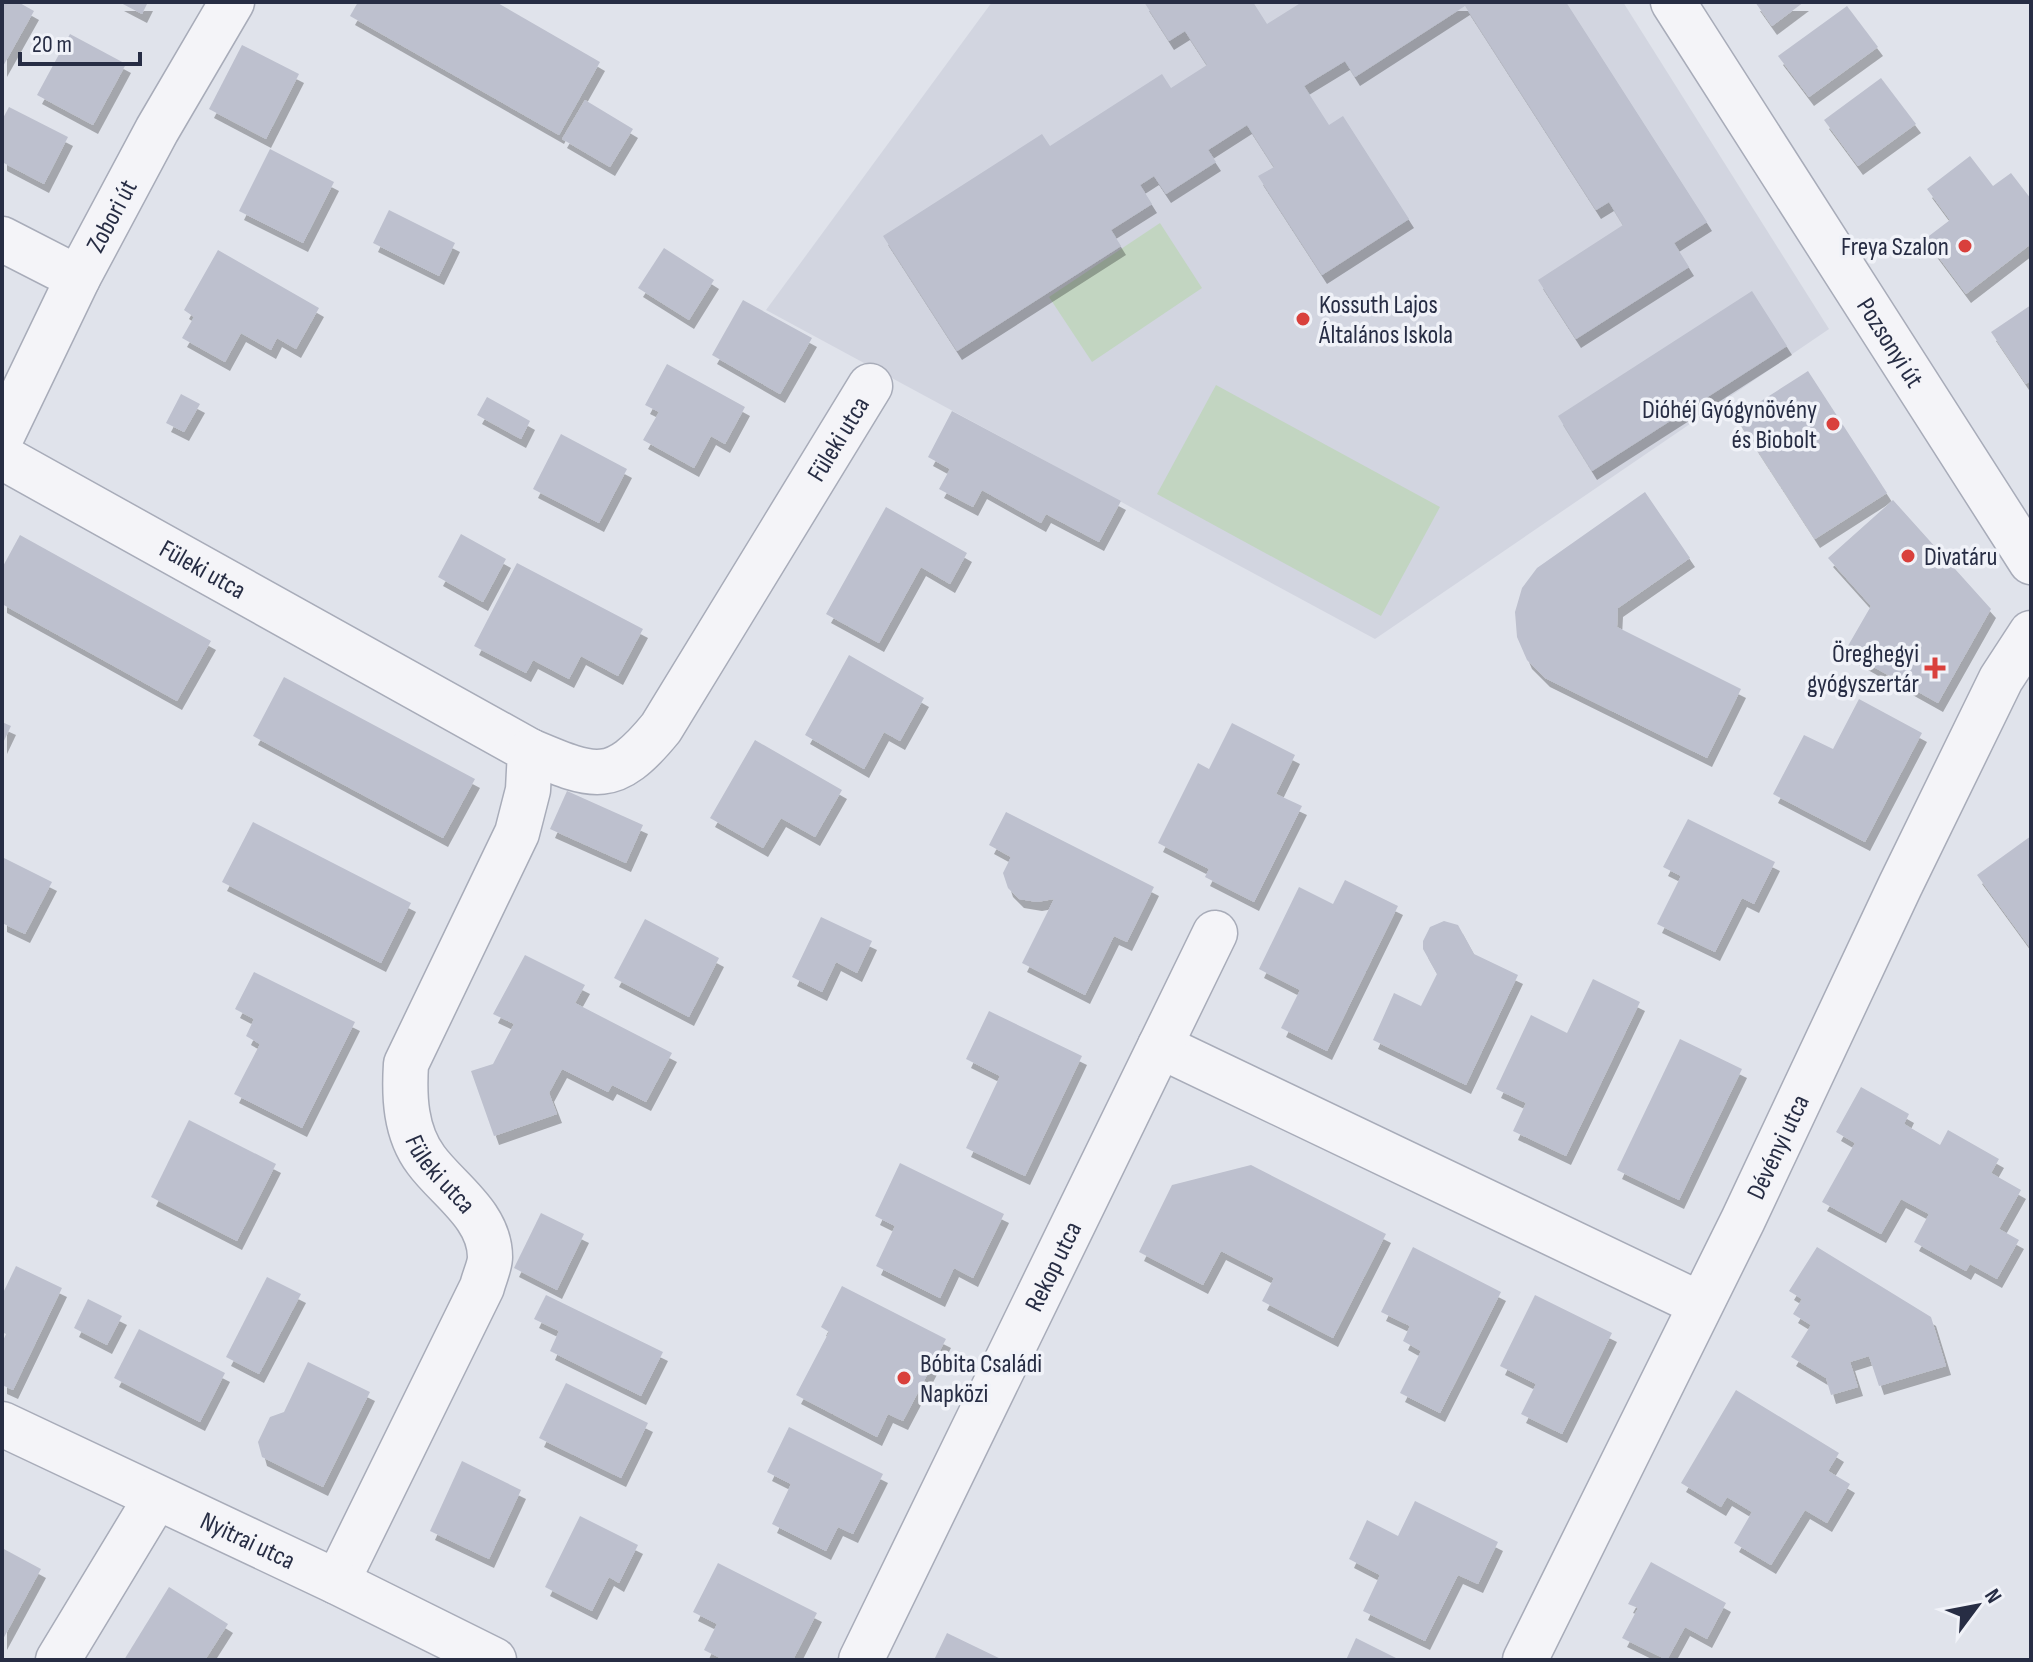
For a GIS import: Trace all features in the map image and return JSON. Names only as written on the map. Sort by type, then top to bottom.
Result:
[{"type":"street","name":"Zobori út","points":[[2,436],[78,278],[157,130],[232,2]]},
{"type":"street","name":"Pozsonyi út","points":[[1673,2],[2031,562]]},
{"type":"street","points":[[2,239],[78,278]]},
{"type":"street","name":"Füleki utca","points":[[2,457],[530,751],[578,772],[608,772],[638,756],[661,728],[870,386]]},
{"type":"street","name":"Dévényi utca","points":[[1525,1660],[1743,1220],[1940,802],[2001,679],[2031,633]]},
{"type":"street","name":"Füleki utca","points":[[337,1582],[482,1287],[490,1256],[484,1232],[469,1207],[425,1159],[412,1134],[404,1097],[406,1064],[517,833],[528,790],[530,751]]},
{"type":"street","name":"Rekop utca","points":[[861,1660],[1215,933]]},
{"type":"street","points":[[1160,1046],[1700,1304]]},
{"type":"street","name":"Nyitrai utca","points":[[2,1424],[337,1582],[494,1660]]},
{"type":"street","points":[[58,1660],[156,1498]]},
{"type":"shaded area","name":"Kossuth Lajos Általános Iskola","points":[[992,2],[1623,2],[1829,329],[1375,639],[766,310]]},
{"type":"green space","points":[[1160,223],[1202,288],[1092,362],[1049,297]]},
{"type":"green space","points":[[1216,385],[1440,507],[1381,616],[1157,494]]},
{"type":"building","points":[[2,2],[18,2],[34,11],[2,68]]},
{"type":"building","points":[[119,2],[148,2],[142,14]]},
{"type":"building","points":[[358,2],[496,2],[600,62],[559,135],[350,16]]},
{"type":"building","points":[[1144,2],[1253,2],[1267,24],[1302,2],[1566,2],[1707,222],[1674,243],[1689,267],[1576,339],[1538,280],[1623,225],[1609,202],[1596,210],[1465,6],[1355,77],[1345,61],[1304,86],[1329,125],[1343,116],[1409,219],[1322,275],[1258,176],[1274,167],[1247,125],[1208,150],[1216,162],[1166,194],[1154,176],[1140,185],[1152,204],[1111,230],[1121,246],[957,351],[883,236],[1042,134],[1050,146],[1162,74],[1171,88],[1207,65],[1185,31],[1169,41]]},
{"type":"building","points":[[1755,2],[1804,2],[1772,26]]},
{"type":"building","points":[[1847,6],[1878,47],[1809,97],[1778,56]]},
{"type":"building","points":[[70,34],[126,64],[93,125],[37,95]]},
{"type":"building","points":[[242,45],[299,74],[266,139],[209,109]]},
{"type":"building","points":[[1881,78],[1916,124],[1858,166],[1824,120]]},
{"type":"building","points":[[585,100],[633,129],[610,167],[562,139]]},
{"type":"building","points":[[9,107],[68,137],[44,184],[2,162],[2,120]]},
{"type":"building","points":[[270,149],[334,182],[303,243],[239,211]]},
{"type":"building","points":[[1970,156],[1993,186],[2011,173],[2031,199],[2031,244],[1966,294],[1925,239],[1950,220],[1927,189]]},
{"type":"building","points":[[389,210],[455,243],[439,276],[373,243]]},
{"type":"building","points":[[664,248],[714,280],[689,320],[638,288]]},
{"type":"building","points":[[218,250],[319,308],[296,349],[277,338],[271,350],[241,333],[225,362],[182,338],[194,317],[184,310]]},
{"type":"building","points":[[1752,291],[1787,346],[1592,471],[1558,416]]},
{"type":"building","points":[[743,300],[812,338],[780,394],[712,355]]},
{"type":"building","points":[[2031,305],[2031,380],[2026,384],[1991,332]]},
{"type":"building","points":[[667,364],[745,407],[725,444],[711,436],[694,468],[643,440],[659,412],[645,405]]},
{"type":"building","points":[[1808,371],[1887,493],[1815,539],[1736,417]]},
{"type":"building","points":[[181,394],[200,404],[184,432],[166,423]]},
{"type":"building","points":[[487,397],[530,421],[521,439],[477,415]]},
{"type":"building","points":[[952,411],[1121,501],[1099,542],[1046,514],[1041,523],[982,490],[973,507],[939,489],[950,469],[928,457]]},
{"type":"building","points":[[561,434],[627,469],[599,523],[533,489]]},
{"type":"building","points":[[1645,492],[1690,558],[1618,608],[1617,627],[1741,689],[1707,758],[1545,678],[1527,660],[1517,637],[1515,612],[1522,588],[1537,568]]},
{"type":"building","points":[[1893,500],[1991,609],[1938,703],[1845,651],[1871,606],[1828,558]]},
{"type":"building","points":[[886,507],[967,553],[950,584],[921,567],[879,643],[826,614]]},
{"type":"building","points":[[461,534],[506,559],[483,602],[438,577]]},
{"type":"building","points":[[20,535],[211,641],[177,701],[2,604],[2,568]]},
{"type":"building","points":[[517,563],[643,629],[618,676],[581,656],[569,679],[533,660],[526,673],[474,646]]},
{"type":"building","points":[[849,655],[924,698],[900,741],[884,732],[864,769],[805,735]]},
{"type":"building","points":[[284,677],[475,779],[443,838],[253,736]]},
{"type":"building","points":[[1859,699],[1922,733],[1865,842],[1773,794],[1804,735],[1833,749]]},
{"type":"building","points":[[2,722],[11,726],[2,745]]},
{"type":"building","points":[[1232,723],[1295,755],[1276,794],[1302,806],[1254,902],[1205,877],[1209,869],[1158,843],[1198,763],[1209,769]]},
{"type":"building","points":[[755,740],[842,790],[815,837],[781,818],[763,848],[710,818]]},
{"type":"building","points":[[567,791],[643,825],[626,863],[550,829]]},
{"type":"building","points":[[1006,812],[1154,887],[1127,942],[1114,936],[1085,995],[1022,963],[1054,899],[1037,902],[1019,899],[1008,888],[1003,873],[1011,857],[989,845]]},
{"type":"building","points":[[1688,819],[1775,862],[1754,904],[1742,898],[1715,952],[1657,924],[1681,876],[1663,867]]},
{"type":"building","points":[[253,822],[411,903],[381,963],[222,882]]},
{"type":"building","points":[[2031,836],[2031,949],[1977,875]]},
{"type":"building","points":[[2,857],[52,882],[25,934],[2,923]]},
{"type":"building","points":[[1345,880],[1398,906],[1327,1051],[1281,1028],[1300,990],[1259,969],[1299,887],[1333,904]]},
{"type":"building","points":[[821,917],[872,941],[857,973],[836,962],[822,992],[792,977]]},
{"type":"building","points":[[645,919],[719,958],[689,1017],[614,978]]},
{"type":"building","points":[[1444,921],[1458,925],[1474,954],[1518,975],[1466,1085],[1373,1040],[1394,993],[1421,1006],[1437,974],[1423,949],[1423,941],[1430,927]]},
{"type":"building","points":[[525,955],[585,985],[575,1003],[672,1053],[646,1102],[612,1085],[608,1092],[562,1069],[549,1093],[557,1114],[494,1136],[471,1071],[493,1064],[514,1024],[493,1014]]},
{"type":"building","points":[[254,972],[355,1022],[302,1128],[234,1094],[260,1044],[246,1036],[254,1019],[235,1009]]},
{"type":"building","points":[[1593,979],[1640,1002],[1566,1156],[1513,1131],[1526,1103],[1496,1089],[1531,1015],[1567,1033]]},
{"type":"building","points":[[989,1011],[1082,1056],[1025,1176],[966,1148],[1000,1076],[966,1059]]},
{"type":"building","points":[[1680,1039],[1742,1069],[1679,1200],[1617,1170]]},
{"type":"building","points":[[1861,1087],[1909,1114],[1904,1124],[1940,1145],[1948,1130],[1999,1159],[1991,1173],[2021,1190],[1999,1229],[2019,1240],[1997,1279],[1970,1264],[1966,1271],[1914,1242],[1929,1214],[1901,1199],[1881,1234],[1822,1202],[1855,1143],[1836,1132]]},
{"type":"building","points":[[189,1120],[276,1164],[237,1241],[151,1197]]},
{"type":"building","points":[[900,1163],[1004,1214],[973,1278],[954,1268],[940,1298],[876,1266],[895,1226],[875,1216]]},
{"type":"building","points":[[1251,1165],[1386,1234],[1333,1338],[1262,1301],[1274,1278],[1221,1251],[1203,1285],[1139,1252],[1172,1185]]},
{"type":"building","points":[[541,1213],[584,1234],[557,1290],[514,1268]]},
{"type":"building","points":[[1413,1247],[1501,1292],[1440,1413],[1400,1393],[1421,1351],[1403,1341],[1410,1326],[1381,1312]]},
{"type":"building","points":[[1817,1247],[1931,1317],[1946,1366],[1879,1386],[1869,1356],[1850,1362],[1858,1387],[1831,1395],[1826,1378],[1791,1357],[1811,1325],[1793,1314],[1802,1299],[1789,1291]]},
{"type":"building","points":[[16,1266],[62,1288],[13,1390],[2,1385],[2,1343],[6,1334],[2,1332],[2,1295]]},
{"type":"building","points":[[267,1277],[301,1294],[259,1374],[226,1357]]},
{"type":"building","points":[[842,1286],[946,1339],[903,1421],[888,1414],[877,1437],[796,1395],[829,1332],[821,1327]]},
{"type":"building","points":[[546,1295],[663,1352],[641,1396],[550,1351],[559,1331],[534,1319]]},
{"type":"building","points":[[1535,1295],[1612,1333],[1562,1434],[1521,1414],[1536,1384],[1500,1366]]},
{"type":"building","points":[[88,1299],[122,1316],[107,1345],[74,1328]]},
{"type":"building","points":[[139,1329],[225,1373],[200,1422],[114,1378]]},
{"type":"building","points":[[308,1362],[370,1392],[323,1487],[262,1457],[258,1442],[270,1417],[284,1412]]},
{"type":"building","points":[[566,1383],[648,1423],[621,1478],[539,1438]]},
{"type":"building","points":[[1736,1390],[1839,1453],[1828,1471],[1850,1484],[1827,1523],[1805,1510],[1771,1565],[1734,1543],[1752,1512],[1727,1497],[1721,1507],[1681,1483]]},
{"type":"building","points":[[789,1427],[883,1474],[853,1534],[838,1527],[826,1551],[772,1524],[791,1484],[767,1472]]},
{"type":"building","points":[[462,1461],[521,1490],[489,1559],[430,1531]]},
{"type":"building","points":[[1415,1501],[1498,1542],[1478,1584],[1458,1575],[1425,1641],[1363,1611],[1380,1575],[1349,1559],[1367,1520],[1398,1536]]},
{"type":"building","points":[[580,1516],[638,1545],[619,1583],[609,1577],[592,1611],[545,1587]]},
{"type":"building","points":[[2,1548],[41,1569],[2,1641]]},
{"type":"building","points":[[1651,1562],[1726,1603],[1707,1639],[1685,1627],[1667,1660],[1622,1638],[1638,1608],[1628,1604]]},
{"type":"building","points":[[718,1563],[817,1613],[793,1660],[724,1660],[704,1650],[717,1624],[693,1612]]},
{"type":"building","points":[[169,1587],[228,1624],[205,1660],[124,1660]]},
{"type":"building","points":[[947,1633],[1003,1660],[934,1660]]},
{"type":"building","points":[[1356,1638],[1400,1660],[1346,1660]]},
{"type":"place","name":"Freya Szalon","points":[[1965,246]]},
{"type":"place","name":"Kossuth Lajos Általános Iskola","points":[[1303,319]]},
{"type":"place","name":"Dióhéj Gyógynövény és Biobolt","points":[[1833,424]]},
{"type":"place","name":"Divatáru","points":[[1908,556]]},
{"type":"place","name":"Öreghegyi gyógyszertár","points":[[1935,668]]},
{"type":"place","name":"Bóbita Családi Napközi","points":[[904,1378]]}]
